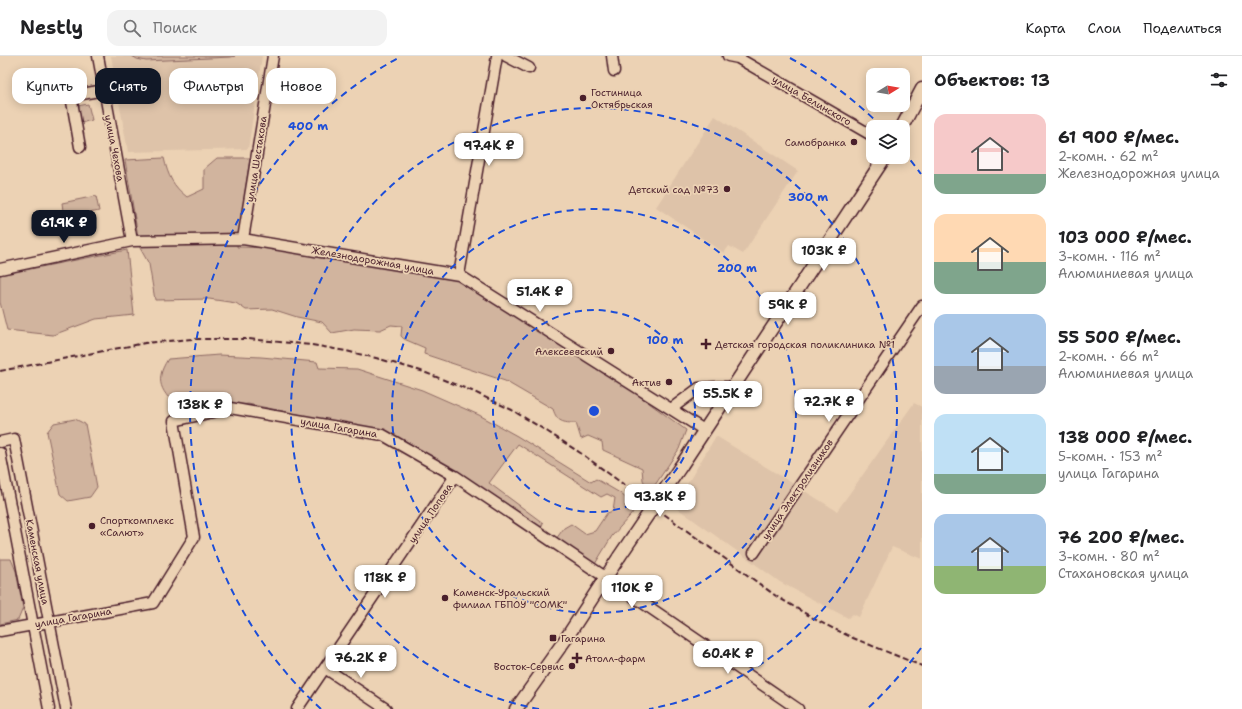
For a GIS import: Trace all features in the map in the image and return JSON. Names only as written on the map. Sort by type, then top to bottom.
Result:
[{"type":"main road","points":[[906,120],[922,89]]},
{"type":"main road","points":[[516,709],[565,640],[880,164]]},
{"type":"street","name":"улица Чехова","points":[[98,56],[100,68]]},
{"type":"street","name":"улица Шестакова","points":[[243,238],[273,56]]},
{"type":"street","points":[[459,275],[497,56]]},
{"type":"street","points":[[506,56],[530,68]]},
{"type":"street","points":[[612,56],[614,71]]},
{"type":"street","name":"улица Белинского","points":[[735,56],[866,132]]},
{"type":"street","points":[[80,147],[71,96],[95,92]]},
{"type":"street","name":"улица Чехова","points":[[107,104],[132,241]]},
{"type":"street","name":"Железнодорожная улица","points":[[0,269],[132,241],[243,238],[459,275],[704,430]]},
{"type":"street","name":"улица Электролизников","points":[[754,553],[922,306]]},
{"type":"street","points":[[671,409],[699,388],[718,386],[732,387]]},
{"type":"street","name":"улица Гагарина","points":[[0,631],[152,602],[194,537],[174,421],[230,408],[383,435],[455,476],[606,577],[798,709]]},
{"type":"street","name":"Каменская улица","points":[[0,442],[14,439],[66,709]]},
{"type":"street","name":"Каменская улица","points":[[0,453],[49,709]]},
{"type":"street","name":"улица Попова","points":[[297,709],[455,476]]},
{"type":"street","points":[[325,668],[386,709]]},
{"type":"shaded area","points":[[111,56],[262,56],[258,83],[258,68],[169,68],[169,104],[255,104],[248,149],[128,152],[120,104],[161,104],[161,68],[113,68]]},
{"type":"shaded area","points":[[132,56],[235,56],[146,61]]},
{"type":"shaded area","points":[[88,104],[92,120],[81,123],[77,106]]},
{"type":"shaded area","name":"Детский сад №73","points":[[715,116],[798,171],[743,254],[729,246],[724,253],[656,207]]},
{"type":"shaded area","points":[[164,158],[167,170],[172,180],[178,189],[187,197],[204,189],[204,169],[217,158],[250,158],[237,247],[273,248],[458,279],[627,387],[686,430],[679,449],[655,485],[648,490],[643,480],[642,468],[603,450],[602,442],[588,436],[581,439],[576,423],[561,421],[556,417],[553,409],[505,381],[424,354],[425,348],[404,339],[401,336],[402,326],[391,325],[380,330],[354,329],[332,333],[322,322],[297,317],[272,309],[246,310],[236,303],[209,299],[155,300],[149,264],[140,248],[125,160]]},
{"type":"shaded area","points":[[96,196],[99,211],[64,218],[62,203]]},
{"type":"shaded area","points":[[127,250],[134,315],[96,319],[53,335],[7,330],[0,302],[0,275]]},
{"type":"shaded area","points":[[219,355],[317,362],[319,368],[357,369],[422,390],[479,415],[517,436],[591,482],[596,479],[620,493],[637,508],[612,536],[595,564],[587,562],[556,539],[564,528],[571,524],[585,534],[595,531],[607,513],[613,511],[615,498],[607,494],[601,497],[518,444],[489,483],[543,523],[540,530],[454,471],[409,444],[381,431],[248,404],[182,413],[166,394],[161,383],[163,368],[168,359]]},
{"type":"shaded area","points":[[914,403],[922,407],[922,559],[892,547],[859,617],[853,614],[848,618],[780,582],[674,506],[716,436],[837,511]]},
{"type":"shaded area","points":[[75,419],[85,424],[97,487],[90,497],[68,501],[60,494],[47,432],[54,423]]},
{"type":"shaded area","points":[[0,559],[11,559],[16,571],[23,608],[18,620],[0,624]]},
{"type":"railway","points":[[0,371],[145,343],[192,339],[248,339],[312,345],[376,358],[421,371],[472,391],[512,410],[548,432],[582,454],[776,596],[818,621],[853,638],[922,666]]},
{"type":"place","name":"Гостиница Октябрьская","points":[[583,98]]},
{"type":"place","name":"Самобранка","points":[[854,142]]},
{"type":"place","name":"Детский сад №73","points":[[727,189]]},
{"type":"place","name":"Детская городская поликлиника №1","points":[[706,344]]},
{"type":"place","name":"Алексеевский","points":[[611,351]]},
{"type":"place","name":"Актив","points":[[669,382]]},
{"type":"place","name":"Спорткомплекс «Салют»","points":[[92,526]]},
{"type":"place","name":"Каменск-Уральский филиал ГБПОУ \"СОМК\"","points":[[445,598]]},
{"type":"place","name":"Гагарина","points":[[553,638]]},
{"type":"place","name":"Атолл-фарм","points":[[577,658]]},
{"type":"place","name":"Восток-Сервис","points":[[572,666]]}]
